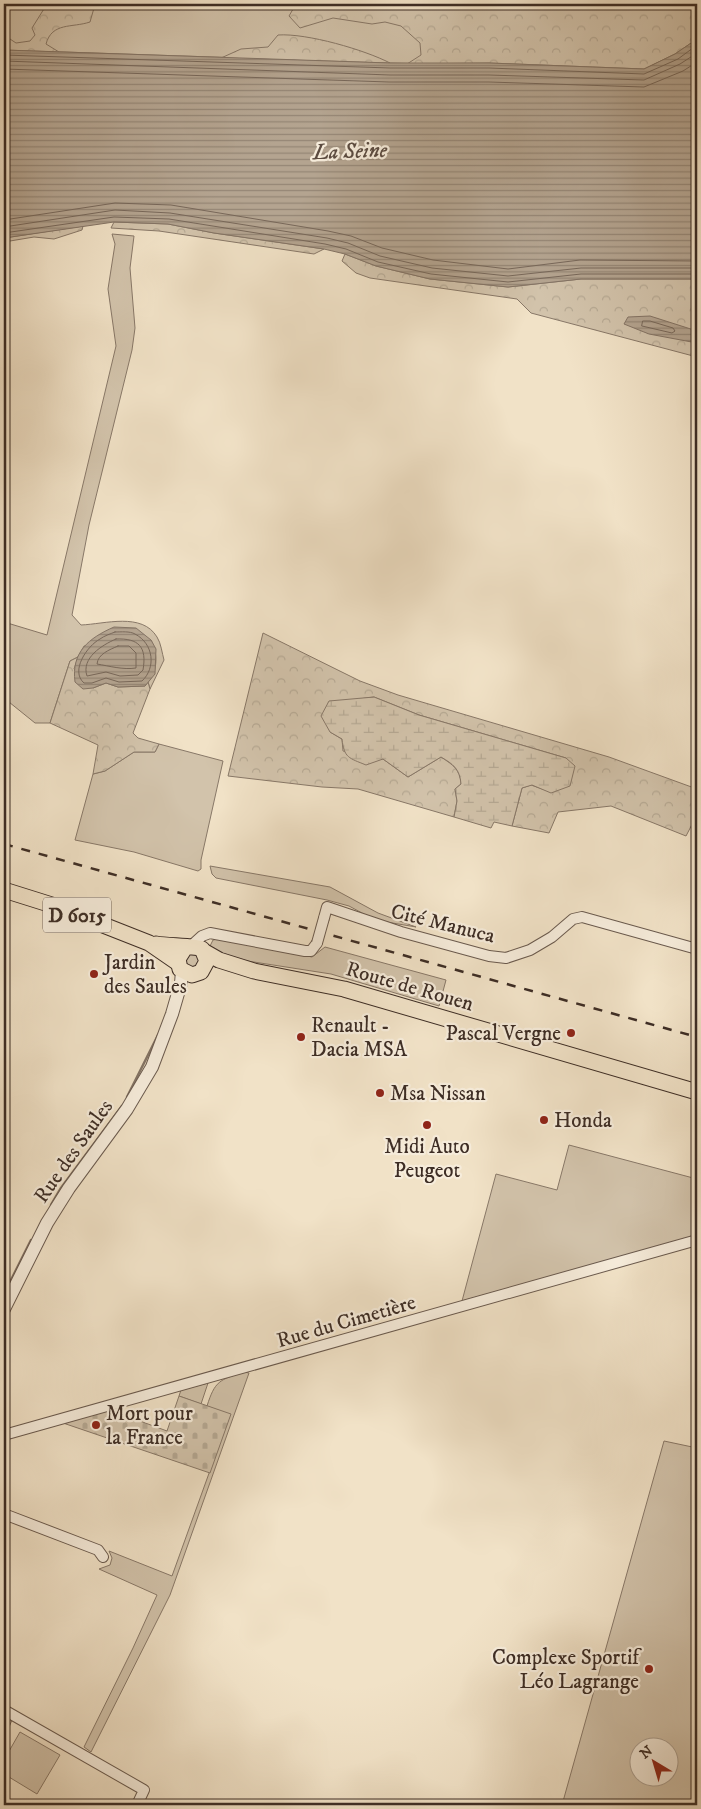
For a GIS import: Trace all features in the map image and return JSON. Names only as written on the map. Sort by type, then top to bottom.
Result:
[{"type":"main road","name":"Route de Rouen","points":[[4,890],[55,906],[149,943],[190,970],[218,968],[254,971],[344,989],[697,1092]]},
{"type":"main road","name":"Route de Rouen","points":[[149,943],[194,949],[254,971]]},
{"type":"main road","points":[[194,949],[207,961],[190,970],[179,955],[194,949]]},
{"type":"street","name":"Cité Manuca","points":[[194,949],[218,933],[305,951],[311,950],[317,943],[327,907],[366,922],[401,932],[489,956],[506,958],[530,950],[552,937],[573,919],[582,917],[697,949]]},
{"type":"street","name":"Rue des Saules","points":[[4,1309],[19,1275],[51,1216],[69,1188],[127,1109],[152,1067],[172,1014],[181,983],[190,970]]},
{"type":"street","name":"Rue du Cimetière","points":[[4,1435],[697,1240]]},
{"type":"street","points":[[4,1514],[98,1550],[103,1557]]},
{"type":"street","points":[[4,1710],[144,1790],[137,1805]]},
{"type":"green space","points":[[4,4],[690,4],[697,15],[697,39],[644,69],[390,63],[4,50]]},
{"type":"green space","points":[[47,4],[85,4],[94,8],[90,22],[58,29],[49,37],[46,44],[59,52],[4,50],[4,35],[16,43],[30,41],[35,35],[32,28]]},
{"type":"green space","points":[[296,4],[690,4],[697,15],[697,39],[675,54],[644,69],[489,63],[407,64],[421,55],[420,43],[401,26],[385,22],[372,24],[333,18],[300,28],[289,16]]},
{"type":"green space","points":[[278,35],[290,35],[336,43],[390,63],[221,58],[241,49],[268,47]]},
{"type":"green space","points":[[114,222],[168,224],[214,233],[324,249],[314,254],[159,231],[111,228]]},
{"type":"green space","points":[[83,226],[82,230],[54,239],[34,237],[4,242],[4,238]]},
{"type":"green space","points":[[112,234],[134,236],[130,268],[135,328],[132,350],[89,525],[72,615],[81,625],[122,621],[142,624],[157,637],[164,660],[150,689],[148,682],[154,672],[156,662],[151,640],[84,646],[78,657],[70,661],[50,723],[35,723],[4,698],[4,622],[47,635],[116,346],[108,289],[115,244]]},
{"type":"green space","points":[[345,254],[376,266],[430,279],[508,287],[581,279],[697,279],[697,357],[531,313],[517,299],[370,278],[356,273],[342,261]]},
{"type":"green space","points":[[263,633],[360,681],[398,695],[609,757],[697,789],[697,815],[686,836],[611,806],[558,812],[549,833],[512,826],[522,788],[531,785],[551,792],[566,758],[419,715],[374,697],[359,699],[330,732],[342,739],[343,751],[383,759],[408,777],[441,757],[455,768],[460,779],[461,784],[455,789],[457,801],[454,817],[358,789],[322,787],[228,776]]},
{"type":"green space","points":[[78,657],[74,669],[93,688],[106,683],[118,687],[145,686],[148,682],[150,689],[133,733],[138,738],[159,744],[155,752],[134,752],[105,771],[93,774],[98,745],[50,723],[70,661]]},
{"type":"green space","points":[[374,697],[419,715],[566,758],[575,766],[570,786],[551,793],[532,785],[522,788],[512,826],[494,822],[491,828],[454,817],[457,801],[455,789],[461,784],[457,771],[449,762],[441,757],[408,777],[383,759],[366,765],[355,761],[346,754],[342,739],[330,732],[321,716],[329,701]]},
{"type":"green space","points":[[159,744],[223,761],[201,860],[201,869],[198,871],[134,852],[75,840],[93,774],[105,771],[134,752],[155,752]]},
{"type":"green space","points":[[210,866],[330,887],[378,913],[416,927],[375,920],[349,906],[327,900],[216,878],[212,874]]},
{"type":"green space","points":[[222,938],[312,957],[325,947],[446,980],[439,1006],[331,974],[241,960],[215,951],[210,946],[213,940]]},
{"type":"green space","points":[[193,953],[198,955],[200,960],[198,965],[193,967],[188,965],[186,960],[188,955]]},
{"type":"green space","points":[[569,1145],[697,1179],[697,1236],[462,1301],[496,1174],[557,1190]]},
{"type":"green space","points":[[244,1372],[249,1373],[170,1595],[91,1752],[84,1747],[157,1595],[99,1569],[110,1565],[112,1558],[109,1551],[172,1576],[230,1415],[207,1406],[213,1391],[219,1383]]},
{"type":"green space","points":[[208,1383],[201,1404],[179,1396],[181,1390]]},
{"type":"green space","points":[[179,1396],[231,1414],[210,1473],[63,1423],[110,1410],[167,1431]]},
{"type":"green space","name":"Complexe Sportif Léo Lagrange","points":[[664,1441],[697,1448],[697,1805],[562,1805]]},
{"type":"green space","points":[[4,1715],[12,1720],[4,1739]]},
{"type":"green space","points":[[20,1732],[60,1755],[37,1794],[4,1774],[4,1760]]},
{"type":"water","name":"La Seine","points":[[697,39],[697,279],[581,279],[508,287],[430,279],[376,266],[345,254],[324,249],[214,233],[168,224],[114,222],[4,238],[4,50],[390,63],[489,63],[644,69],[675,54]]},
{"type":"water","points":[[650,316],[697,331],[697,343],[649,334],[624,324],[628,317]]},
{"type":"water","points":[[114,627],[136,628],[151,640],[156,649],[155,674],[145,686],[118,687],[106,683],[93,688],[83,689],[75,682],[76,662],[79,654],[90,641]]},
{"type":"waterway","points":[[127,1097],[158,1035]]},
{"type":"waterway","points":[[51,1205],[61,1188],[122,1106]]},
{"type":"waterway","points":[[4,1294],[31,1240]]},
{"type":"railway","points":[[4,844],[697,1037]]},
{"type":"place","name":"Jardin des Saules","points":[[94,974]]},
{"type":"place","name":"Pascal Vergne","points":[[571,1033]]},
{"type":"place","name":"Renault - Dacia MSA","points":[[301,1037]]},
{"type":"place","name":"Msa Nissan","points":[[380,1093]]},
{"type":"place","name":"Honda","points":[[544,1120]]},
{"type":"place","name":"Midi Auto Peugeot","points":[[427,1125]]},
{"type":"place","name":"Mort pour la France","points":[[96,1425]]},
{"type":"place","name":"Complexe Sportif Léo Lagrange","points":[[649,1669]]}]
